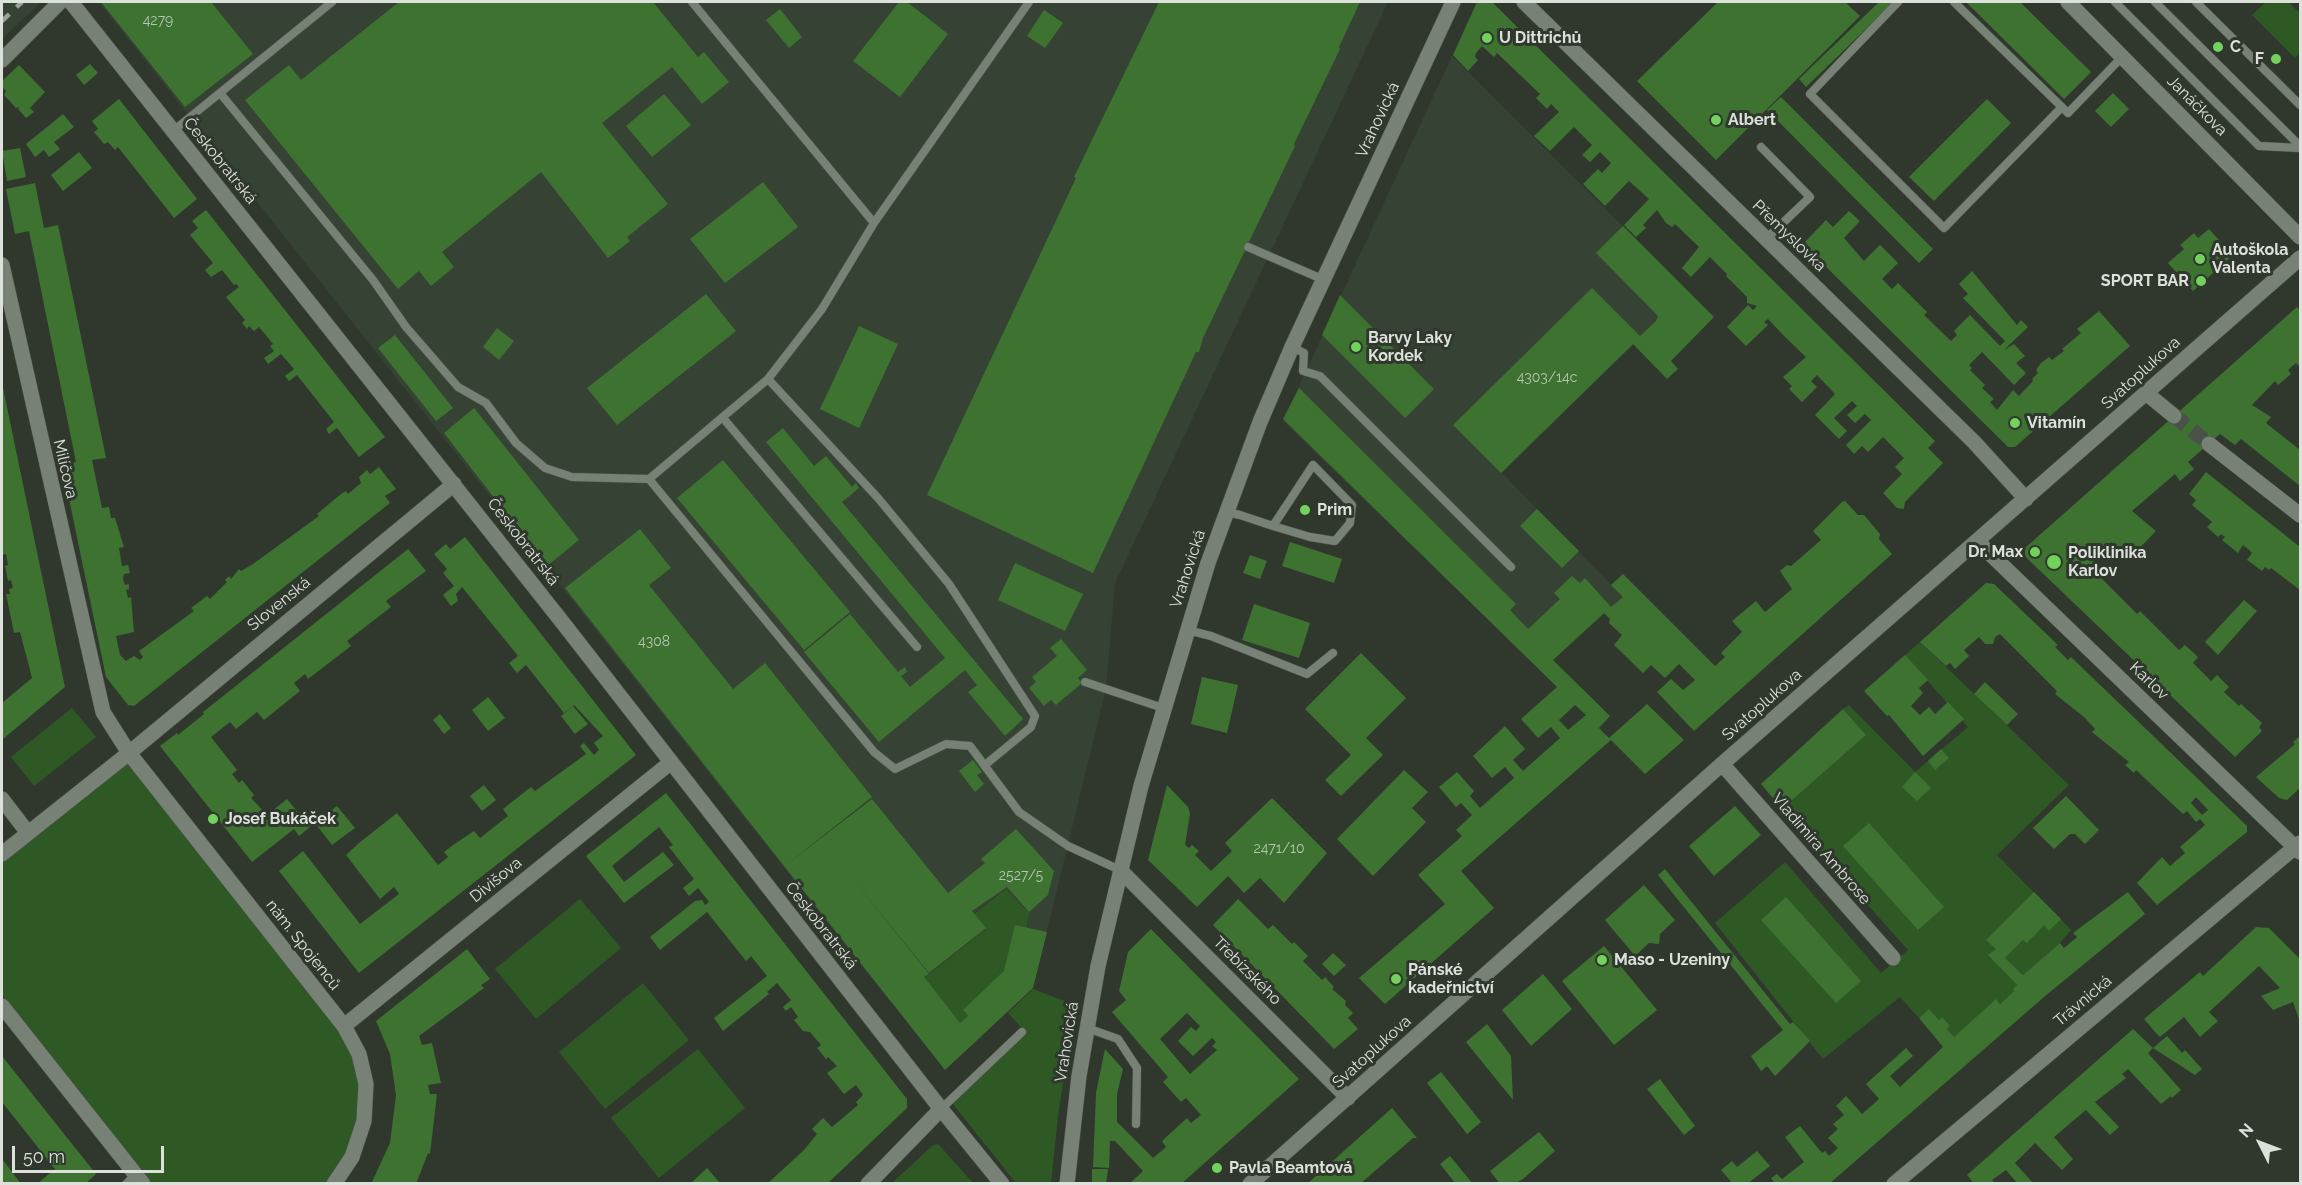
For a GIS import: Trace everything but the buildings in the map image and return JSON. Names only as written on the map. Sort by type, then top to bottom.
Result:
[{"type":"street","points":[[2,60],[60,2]]},
{"type":"street","name":"Českobratrská","points":[[71,2],[454,484],[670,763],[1002,1184]]},
{"type":"street","name":"Vrahovická","points":[[1067,1184],[1073,1120],[1087,1028],[1120,870],[1162,708],[1187,630],[1226,512],[1292,347],[1453,2]]},
{"type":"street","name":"Přemyslovka","points":[[1524,2],[1974,442],[2026,499]]},
{"type":"street","name":"Janáčkova","points":[[2068,2],[2301,237]]},
{"type":"street","name":"Svatoplukova","points":[[1250,1184],[1722,764],[2301,258]]},
{"type":"street","name":"Milíčova","points":[[2,265],[94,680]]},
{"type":"street","points":[[2146,393],[2174,416]]},
{"type":"street","points":[[2209,444],[2301,515]]},
{"type":"street","name":"Slovenská","points":[[129,753],[454,484]]},
{"type":"street","name":"Karlov","points":[[1978,542],[2299,850]]},
{"type":"street","name":"nám. Spojenců","points":[[94,680],[107,720],[129,753],[344,1026],[362,1063],[366,1084],[366,1107],[359,1142],[334,1184]]},
{"type":"street","points":[[2,854],[129,753]]},
{"type":"street","name":"Divišova","points":[[344,1026],[670,763]]},
{"type":"street","name":"Vladimíra Ambrose","points":[[1722,764],[1893,958]]},
{"type":"street","points":[[2,799],[28,833]]},
{"type":"street","name":"Trávnická","points":[[1894,1184],[2299,850]]},
{"type":"street","name":"Třebízského","points":[[1120,870],[1348,1098]]},
{"type":"street","points":[[2,1006],[135,1181]]},
{"type":"street","points":[[868,1184],[941,1109]]},
{"type":"lane","points":[[173,131],[332,2]]},
{"type":"lane","points":[[692,2],[874,223]]},
{"type":"lane","points":[[220,93],[373,280],[406,327],[458,387],[486,403],[516,443],[545,468],[572,477],[649,479],[768,379],[822,309],[874,223],[1029,2]]},
{"type":"lane","points":[[1898,2],[1810,94],[1944,228],[2062,106]]},
{"type":"lane","points":[[1954,2],[2068,113],[2122,57]]},
{"type":"lane","points":[[2115,2],[2259,146],[2301,147]]},
{"type":"lane","points":[[2155,2],[2301,147]]},
{"type":"lane","points":[[2196,2],[2301,105]]},
{"type":"lane","points":[[1761,147],[1810,197],[1766,239]]},
{"type":"lane","points":[[1248,247],[1322,279]]},
{"type":"lane","points":[[1292,347],[1304,352],[1303,371],[1320,376],[1511,567]]},
{"type":"lane","points":[[768,379],[878,498],[949,584],[1035,716],[1031,727],[984,765]]},
{"type":"lane","points":[[723,418],[917,647]]},
{"type":"lane","points":[[1226,512],[1273,526],[1310,537],[1335,541],[1350,523],[1352,505],[1313,465],[1273,526]]},
{"type":"lane","points":[[649,479],[874,752],[895,769],[946,744],[970,746],[1020,812],[1068,846],[1120,870]]},
{"type":"lane","points":[[1187,630],[1211,636],[1307,674],[1333,653]]},
{"type":"lane","points":[[1086,682],[1162,708]]},
{"type":"lane","points":[[1087,1028],[1118,1039],[1137,1068],[1137,1124]]},
{"type":"lane","points":[[941,1109],[1022,1032]]},
{"type":"shaded area","points":[[2,2],[41,2],[2,39]]},
{"type":"shaded area","points":[[99,2],[1388,2],[1115,583],[1106,689],[1046,934],[1026,929],[1006,889],[974,914],[986,929],[891,1003]]},
{"type":"shaded area","points":[[1452,56],[1688,291],[1502,473],[1623,597],[1541,671],[1283,421]]},
{"type":"green space","points":[[2266,2],[2288,2],[2300,13],[2300,52],[2295,58],[2252,15]]},
{"type":"green space","points":[[1920,642],[2069,785],[1997,855],[2071,930],[2060,943],[2023,975],[2005,958],[2023,940],[2044,925],[1996,949],[1989,955],[2017,985],[2000,1004],[1996,1000],[1954,1037],[1947,1029],[1950,1026],[1941,1018],[1939,1020],[1929,1009],[1919,1018],[1900,997],[1823,1059],[1715,923],[1785,862],[1881,973],[1908,950],[1782,809],[1866,735],[1843,709],[1849,705],[1915,772],[1968,727],[1905,655]]},
{"type":"green space","points":[[72,708],[96,737],[34,786],[11,757]]},
{"type":"green space","points":[[126,760],[343,1036],[360,1074],[360,1129],[341,1167],[327,1183],[151,1183],[139,1173],[2,994],[2,858]]},
{"type":"green space","points":[[1006,889],[1029,913],[1026,929],[1004,973],[963,1011],[968,1016],[960,1024],[924,978],[986,929],[974,914]]},
{"type":"green space","points":[[580,899],[621,948],[536,1019],[495,969]]},
{"type":"green space","points":[[643,983],[689,1040],[605,1109],[559,1052]]},
{"type":"green space","points":[[1033,989],[1075,1005],[1058,1116],[1051,1183],[1016,1183],[952,1103],[1026,1033],[1008,1013]]},
{"type":"green space","points":[[698,1049],[745,1108],[659,1178],[611,1118]]},
{"type":"green space","points":[[938,1144],[973,1183],[892,1183],[932,1146]]},
{"type":"tunnel","points":[[2174,416],[2209,444]]},
{"type":"railway","points":[[2,21],[22,2]]},
{"type":"place","name":"U Dittrichů","points":[[1487,38]]},
{"type":"place","name":"C","points":[[2218,47]]},
{"type":"place","name":"F","points":[[2276,59]]},
{"type":"place","name":"Albert","points":[[1716,120]]},
{"type":"place","name":"Autoškola Valenta","points":[[2200,259]]},
{"type":"place","name":"SPORT BAR","points":[[2201,281]]},
{"type":"place","name":"Barvy Laky Kordek","points":[[1356,347]]},
{"type":"place","name":"Vitamín","points":[[2015,423]]},
{"type":"place","name":"Prim","points":[[1305,510]]},
{"type":"place","name":"Dr. Max","points":[[2035,552]]},
{"type":"place","name":"Poliklinika Karlov","points":[[2054,562]]},
{"type":"place","name":"Josef Bukáček","points":[[213,819]]},
{"type":"place","name":"Maso - Uzeniny","points":[[1602,960]]},
{"type":"place","name":"Pánské kadeřnictví","points":[[1396,979]]},
{"type":"place","name":"Pavla Beamtová","points":[[1217,1168]]}]
